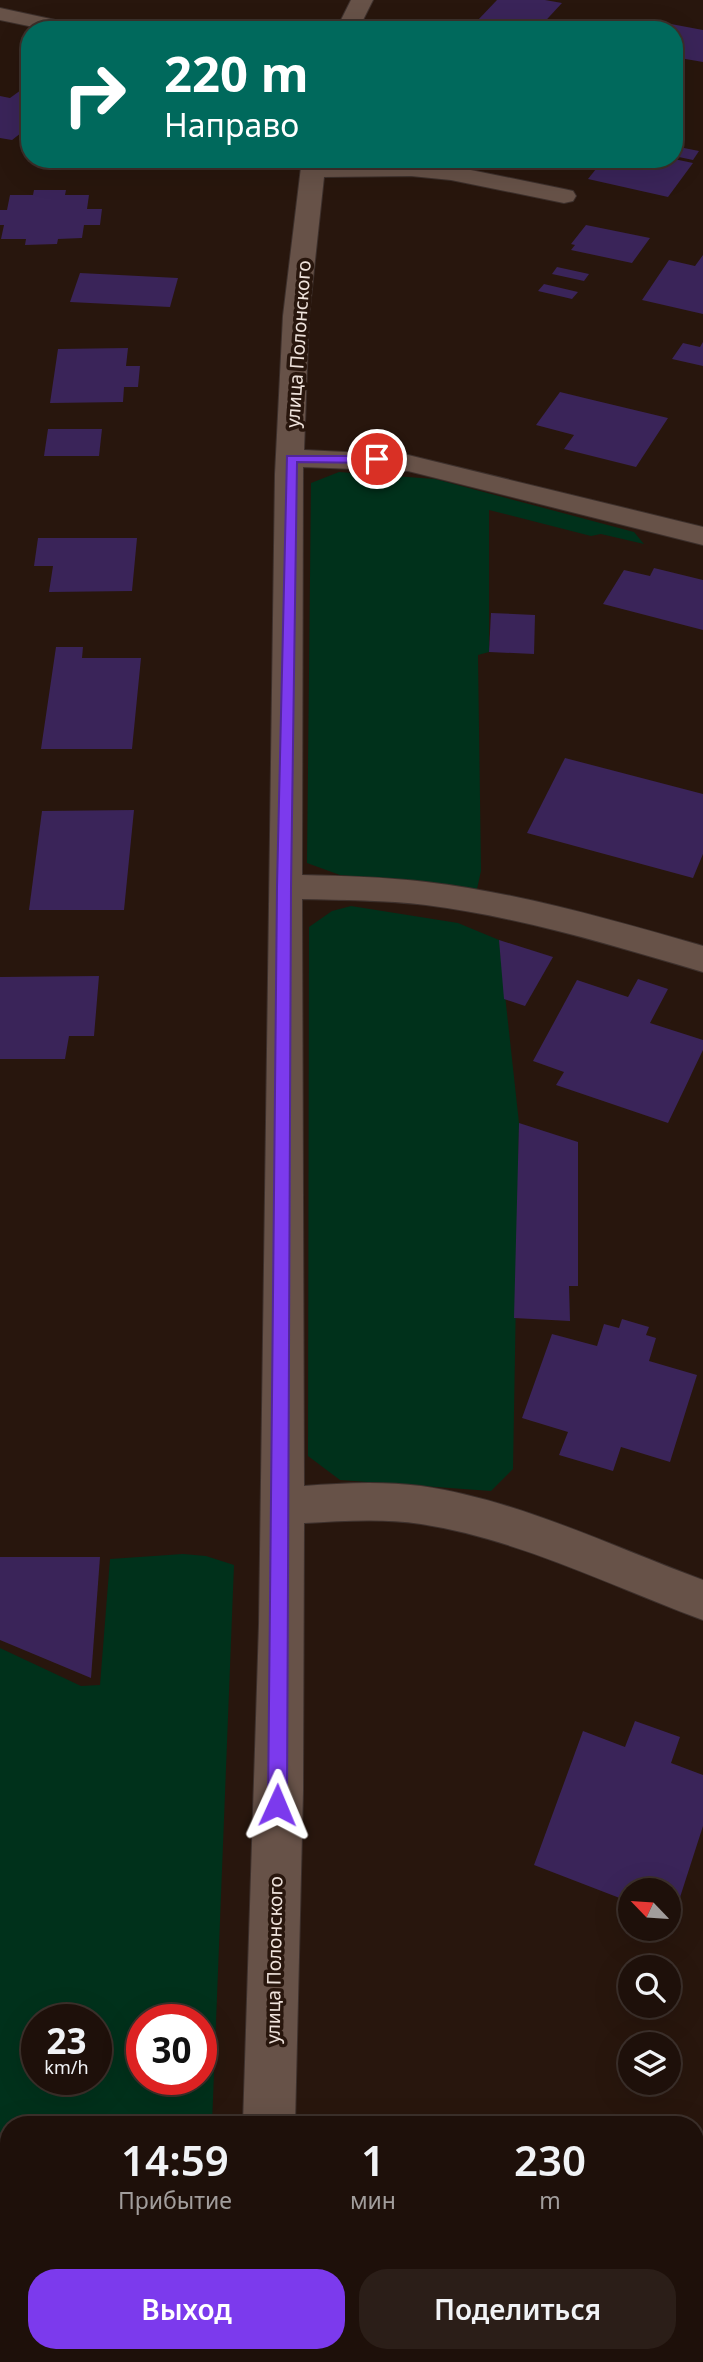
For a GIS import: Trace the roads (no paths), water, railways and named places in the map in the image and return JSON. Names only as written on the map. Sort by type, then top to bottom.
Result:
[{"type":"street","points":[[352,21],[362,0]]},
{"type":"street","name":"улица Полонского","points":[[269,2116],[275,1994],[282,1506],[284,887],[291,458],[297,307],[313,168]]},
{"type":"street","points":[[391,168],[486,179],[564,196]]},
{"type":"street","points":[[291,458],[343,458],[408,463],[703,536]]},
{"type":"street","points":[[284,887],[363,888],[441,895],[575,922],[703,959]]},
{"type":"street","points":[[282,1506],[374,1501],[439,1508],[499,1525],[703,1600]]},
{"type":"lane","points":[[0,14],[33,21]]}]
